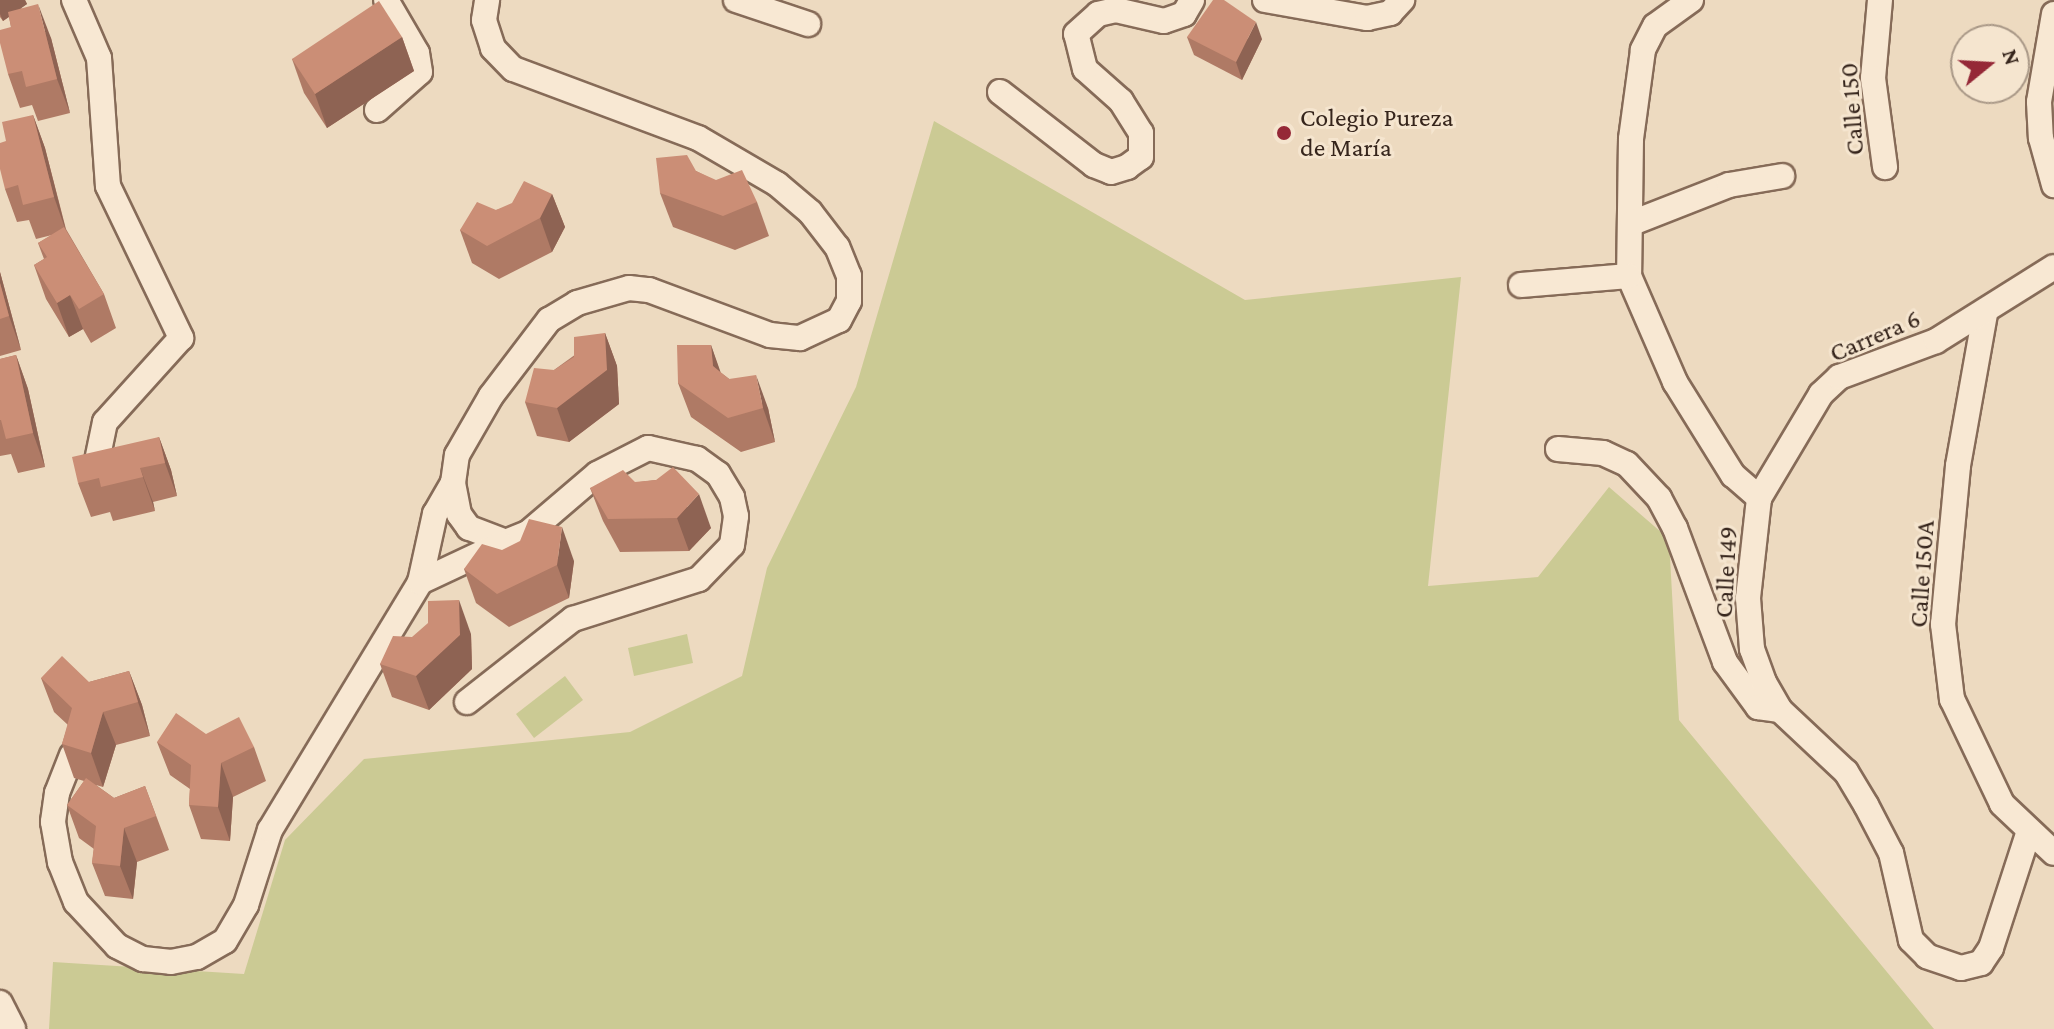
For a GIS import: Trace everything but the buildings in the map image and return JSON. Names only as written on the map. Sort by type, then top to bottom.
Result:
[{"type":"street","points":[[74,0],[99,58],[108,186],[181,338],[105,422],[93,480]]},
{"type":"street","points":[[377,110],[420,72],[417,53],[386,0]]},
{"type":"street","points":[[487,0],[484,20],[493,48],[513,69],[698,138],[777,184],[810,212],[837,247],[849,276],[849,301],[839,320],[800,338],[770,335],[639,289],[562,310],[491,396],[457,455],[453,483],[459,514],[469,528],[506,542]]},
{"type":"street","points":[[736,0],[808,24]]},
{"type":"street","points":[[1000,92],[1094,165],[1111,172],[1127,167],[1141,157],[1141,133],[1121,101],[1085,69],[1076,34],[1098,14],[1116,10],[1164,21],[1184,14],[1192,0]]},
{"type":"street","points":[[1265,0],[1367,18],[1390,13],[1402,0]]},
{"type":"street","name":"Calle 149","points":[[1691,0],[1662,19],[1645,41],[1631,139],[1629,276],[1675,382],[1733,475],[1759,498],[1748,598],[1752,649],[1780,710],[1846,772],[1866,805],[1891,853],[1911,940],[1927,956],[1961,968],[1981,963],[1991,948],[2028,834]]},
{"type":"street","name":"Calle 150","points":[[1880,0],[1873,78],[1885,167]]},
{"type":"street","points":[[2054,14],[2039,102],[2041,138],[2054,185]]},
{"type":"street","points":[[1632,223],[1729,185],[1782,176]]},
{"type":"street","name":"Carrera 6","points":[[1759,498],[1821,394],[1839,377],[1936,341],[1985,314],[2054,267]]},
{"type":"street","points":[[1521,285],[1629,276]]},
{"type":"street","name":"Calle 150A","points":[[1985,314],[1958,466],[1943,624],[1952,699],[2002,804],[2028,834],[2054,853]]},
{"type":"street","points":[[420,582],[548,521],[597,474],[648,448],[697,459],[718,474],[736,516],[732,545],[699,579],[573,619],[467,702]]},
{"type":"street","points":[[1558,449],[1603,453],[1627,464],[1659,498],[1725,662],[1758,707],[1780,710]]},
{"type":"street","points":[[72,755],[57,793],[53,822],[60,862],[76,902],[117,946],[143,959],[171,962],[197,957],[225,941],[246,905],[270,830],[420,582],[435,514],[453,483]]},
{"type":"street","points":[[0,1003],[13,1029]]},
{"type":"shaded area","points":[[934,121],[1245,300],[1461,277],[1428,586],[1538,577],[1609,487],[1669,539],[1679,720],[1934,1029],[49,1029],[53,962],[244,974],[285,840],[364,759],[630,732],[742,676],[767,568],[856,387]]},
{"type":"shaded area","points":[[687,634],[693,663],[634,676],[628,648]]},
{"type":"shaded area","points":[[565,676],[583,700],[534,738],[516,714]]},
{"type":"place","name":"Colegio Pureza de María","points":[[1284,133]]}]
